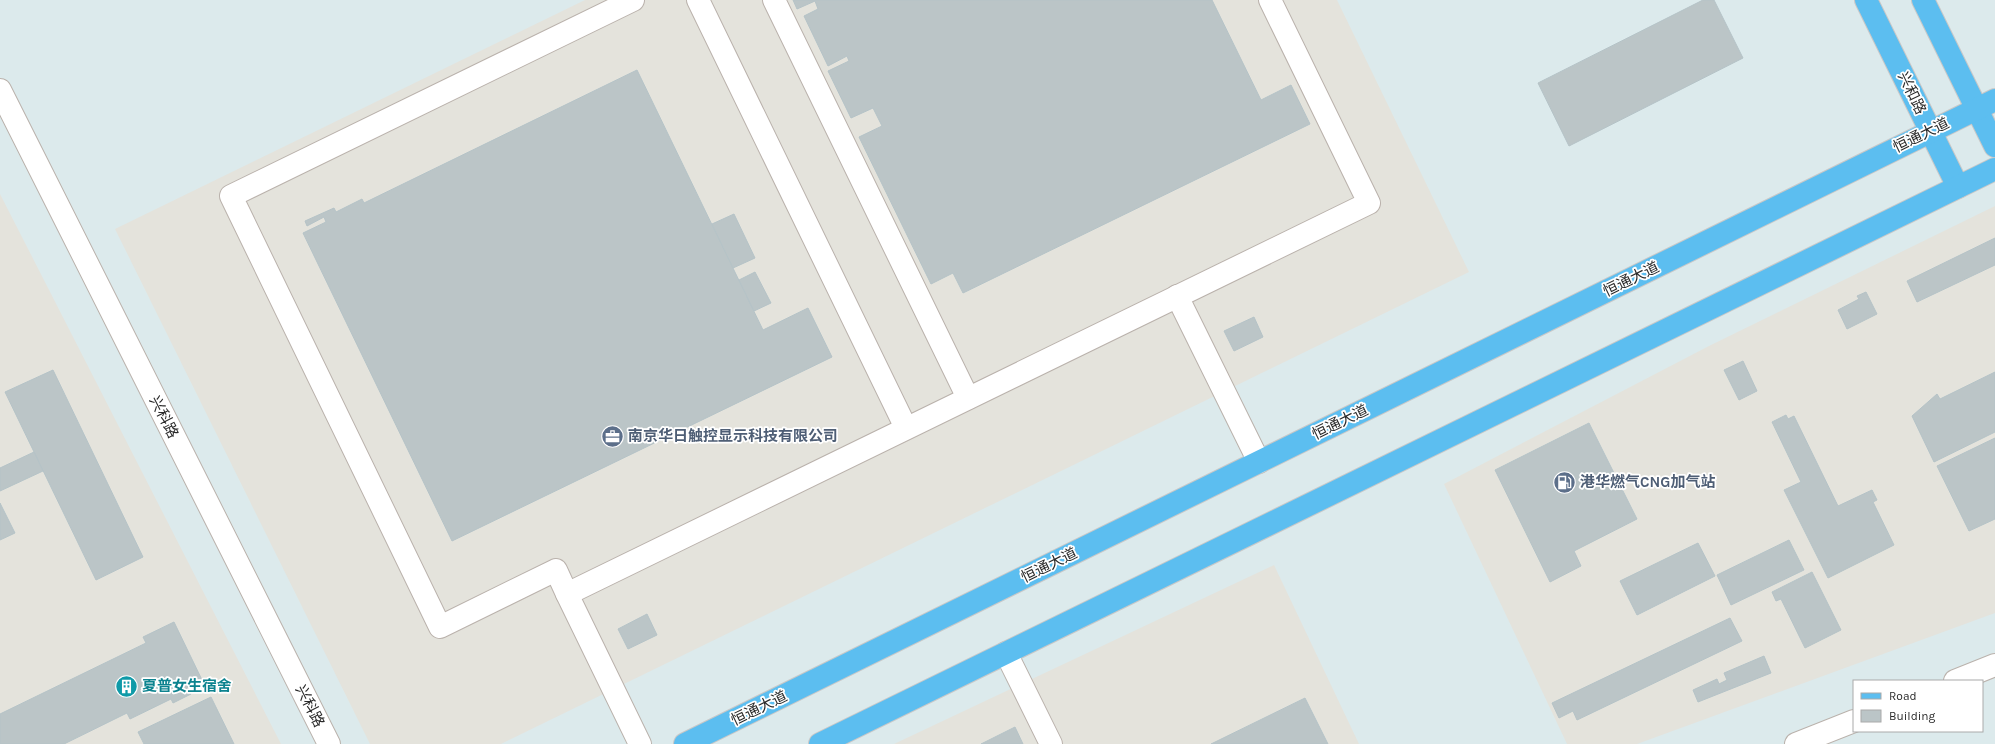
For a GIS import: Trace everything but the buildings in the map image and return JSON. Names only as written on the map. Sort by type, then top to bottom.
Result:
[{"type":"main road","name":"兴和路","points":[[1866,0],[1958,187]]},
{"type":"main road","points":[[1923,0],[1986,104],[1995,146]]},
{"type":"main road","name":"恒通大道","points":[[685,744],[1986,104]]},
{"type":"main road","points":[[820,744],[1995,169]]},
{"type":"street","points":[[634,0],[231,196],[440,627],[556,570],[640,744]]},
{"type":"street","points":[[698,0],[906,428]]},
{"type":"street","points":[[774,0],[968,398]]},
{"type":"street","points":[[567,594],[1369,203],[1270,0]]},
{"type":"street","name":"兴科路","points":[[0,90],[329,744]]},
{"type":"street","points":[[1177,296],[1258,462]]},
{"type":"street","points":[[1006,653],[1051,744]]},
{"type":"street","points":[[1958,680],[1995,665]]},
{"type":"street","points":[[1796,744],[1853,721]]},
{"type":"shaded area","points":[[585,0],[1337,0],[1469,272],[501,744],[370,744],[115,229]]},
{"type":"shaded area","points":[[0,194],[281,744],[0,744]]},
{"type":"shaded area","points":[[1995,206],[1995,613],[1637,744],[1567,744],[1444,484],[1709,346]]},
{"type":"shaded area","points":[[1274,565],[1359,744],[894,744]]},
{"type":"place","name":"南京华日触控显示科技有限公司","points":[[612,436]]},
{"type":"place","name":"港华燃气CNG加气站","points":[[1564,482]]},
{"type":"place","name":"夏普女生宿舍","points":[[127,686]]}]
